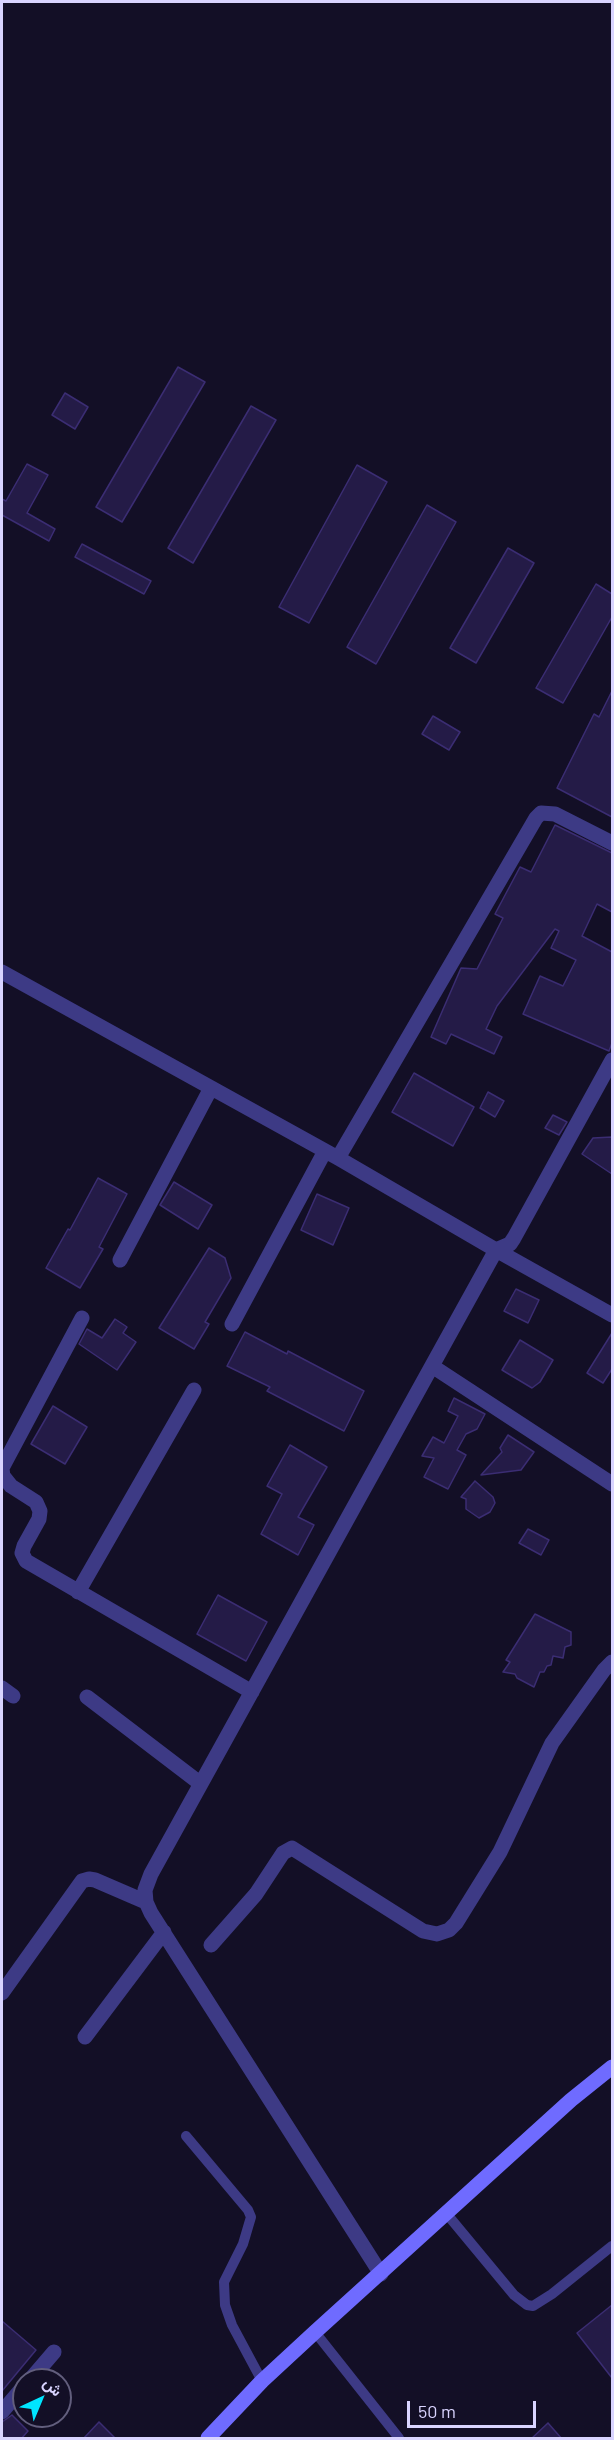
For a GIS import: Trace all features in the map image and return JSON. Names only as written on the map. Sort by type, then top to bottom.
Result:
[{"type":"main road","points":[[208,2439],[262,2381],[315,2332],[555,2114],[611,2072]]},
{"type":"street","points":[[232,1324],[331,1155],[536,818],[542,813],[555,814],[612,843]]},
{"type":"street","points":[[2,972],[612,1315]]},
{"type":"street","points":[[381,2274],[164,1932],[146,1902],[145,1890],[151,1874],[496,1250],[510,1244],[514,1238],[612,1060]]},
{"type":"street","points":[[120,1260],[211,1088]]},
{"type":"street","points":[[82,1318],[2,1468],[3,1476],[11,1486],[36,1502],[40,1511],[39,1519],[22,1553],[26,1561],[252,1692]]},
{"type":"street","points":[[432,1366],[612,1485]]},
{"type":"street","points":[[78,1592],[194,1390]]},
{"type":"street","points":[[211,1945],[256,1894],[283,1853],[292,1848],[423,1931],[437,1934],[449,1930],[456,1923],[500,1852],[552,1743],[612,1662]]},
{"type":"street","points":[[87,1697],[201,1784]]},
{"type":"street","points":[[2,1993],[82,1881],[95,1880],[146,1902]]},
{"type":"street","points":[[85,2037],[164,1932]]},
{"type":"street","points":[[40,2368],[54,2352]]},
{"type":"street","points":[[2,2412],[12,2400]]},
{"type":"lane","points":[[186,2136],[248,2210],[251,2217],[243,2244],[224,2282],[225,2305],[232,2325],[262,2381]]},
{"type":"lane","points":[[446,2213],[514,2295],[527,2305],[533,2306],[552,2294],[612,2246]]},
{"type":"lane","points":[[315,2332],[399,2439]]},
{"type":"building","points":[[178,367],[205,382],[122,522],[96,507]]},
{"type":"building","points":[[65,393],[88,407],[75,429],[52,415]]},
{"type":"building","points":[[251,406],[276,420],[193,563],[168,548]]},
{"type":"building","points":[[27,464],[48,475],[27,513],[55,529],[49,541],[2,515],[2,499],[6,501]]},
{"type":"building","points":[[357,465],[387,482],[309,623],[279,607]]},
{"type":"building","points":[[427,505],[456,522],[376,664],[347,647]]},
{"type":"building","points":[[82,544],[151,581],[144,594],[75,557]]},
{"type":"building","points":[[508,548],[534,563],[476,663],[450,648]]},
{"type":"building","points":[[596,584],[612,594],[612,617],[563,703],[536,688]]},
{"type":"building","points":[[612,691],[612,817],[557,788],[594,714],[599,717]]},
{"type":"building","points":[[433,716],[460,732],[449,750],[422,734]]},
{"type":"building","points":[[555,825],[612,853],[612,912],[597,904],[582,936],[612,952],[612,1043],[609,1051],[523,1014],[540,976],[563,986],[576,960],[551,948],[559,931],[555,929],[497,1006],[486,1029],[502,1037],[494,1054],[451,1034],[446,1044],[431,1037],[461,968],[477,969],[503,918],[495,914],[520,867],[531,872]]},
{"type":"building","points":[[414,1073],[474,1107],[453,1146],[392,1112]]},
{"type":"building","points":[[488,1092],[504,1101],[495,1117],[480,1108]]},
{"type":"building","points":[[553,1115],[567,1122],[559,1135],[545,1128]]},
{"type":"building","points":[[612,1137],[612,1174],[582,1154],[593,1138]]},
{"type":"building","points":[[98,1178],[127,1194],[99,1247],[103,1249],[80,1288],[46,1268]]},
{"type":"building","points":[[174,1182],[212,1205],[198,1229],[160,1205]]},
{"type":"building","points":[[317,1194],[349,1208],[333,1245],[301,1230]]},
{"type":"building","points":[[209,1248],[225,1258],[231,1278],[205,1322],[209,1324],[194,1349],[159,1328]]},
{"type":"building","points":[[516,1289],[539,1300],[528,1323],[504,1311]]},
{"type":"building","points":[[115,1319],[127,1327],[123,1333],[136,1342],[117,1370],[79,1344],[87,1329],[102,1338]]},
{"type":"building","points":[[245,1332],[287,1354],[288,1351],[364,1391],[344,1431],[267,1391],[270,1387],[227,1366]]},
{"type":"building","points":[[612,1333],[612,1369],[603,1383],[587,1373]]},
{"type":"building","points":[[520,1340],[553,1360],[540,1382],[532,1388],[502,1370]]},
{"type":"building","points":[[454,1398],[485,1414],[477,1429],[466,1434],[457,1450],[466,1455],[448,1489],[424,1477],[434,1458],[422,1456],[433,1437],[444,1443],[458,1416],[448,1411]]},
{"type":"building","points":[[53,1406],[87,1427],[65,1464],[31,1444]]},
{"type":"building","points":[[508,1435],[534,1452],[521,1470],[481,1475],[502,1452],[500,1448]]},
{"type":"building","points":[[290,1445],[327,1467],[298,1517],[314,1525],[298,1555],[261,1534],[282,1494],[267,1486]]},
{"type":"building","points":[[475,1481],[493,1497],[495,1503],[490,1512],[479,1518],[466,1509],[466,1499],[461,1497]]},
{"type":"building","points":[[528,1529],[549,1540],[541,1555],[519,1543]]},
{"type":"building","points":[[218,1595],[267,1622],[246,1661],[197,1634]]},
{"type":"building","points":[[535,1614],[571,1632],[571,1645],[565,1647],[563,1658],[553,1656],[551,1665],[547,1666],[544,1672],[540,1672],[534,1687],[517,1678],[515,1674],[503,1672],[510,1662],[506,1660]]},
{"type":"building","points":[[612,2305],[612,2378],[577,2333]]},
{"type":"building","points":[[2,2321],[36,2350],[21,2368],[12,2368],[12,2379],[2,2391]]},
{"type":"building","points":[[12,2415],[12,2428],[25,2428],[28,2431],[21,2439],[2,2439],[2,2422]]},
{"type":"building","points":[[99,2422],[116,2439],[83,2439]]},
{"type":"building","points":[[548,2423],[562,2439],[531,2439]]}]
